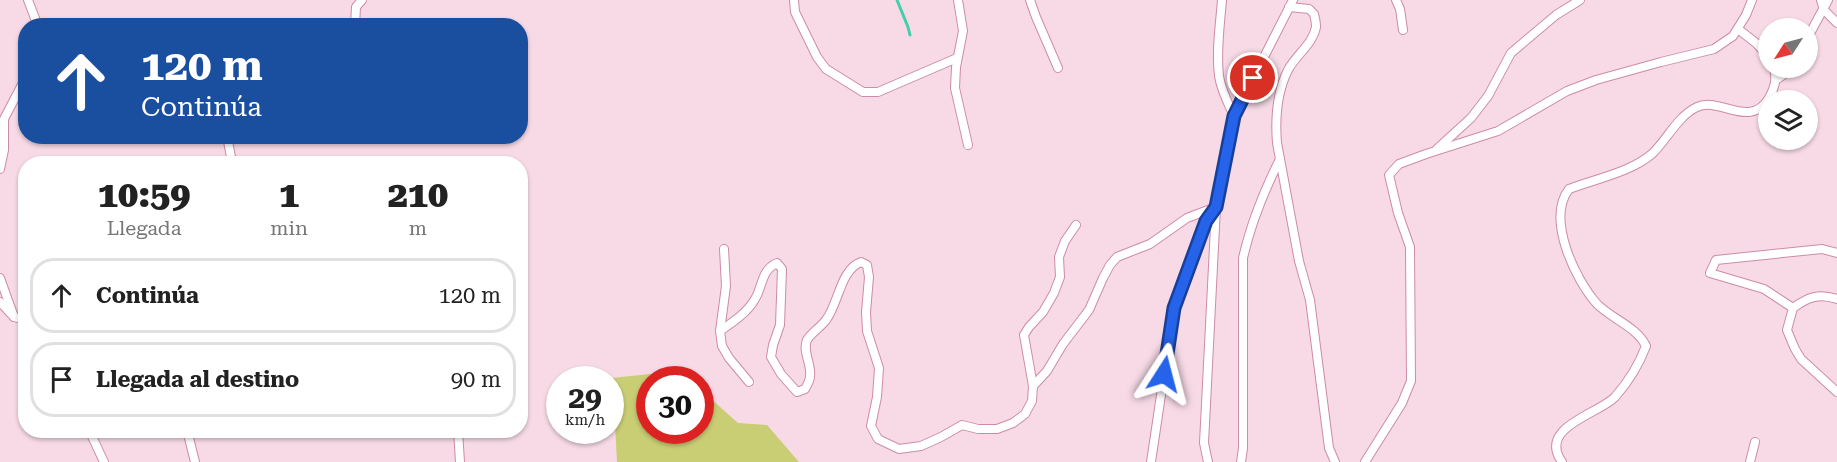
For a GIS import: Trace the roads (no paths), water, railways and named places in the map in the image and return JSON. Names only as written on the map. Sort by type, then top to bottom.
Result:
[{"type":"street","points":[[28,0],[35,18]]},
{"type":"street","points":[[355,18],[356,7],[362,0]]},
{"type":"street","points":[[794,0],[795,12],[817,57],[826,69],[863,92],[878,92],[957,58]]},
{"type":"street","points":[[958,0],[963,31],[957,58],[955,88],[968,145]]},
{"type":"street","points":[[1030,0],[1058,68]]},
{"type":"street","points":[[1222,0],[1218,50],[1220,78],[1234,116]]},
{"type":"street","points":[[1396,0],[1400,9],[1403,30]]},
{"type":"street","points":[[1434,151],[1471,118],[1488,96],[1511,53],[1556,15],[1580,0]]},
{"type":"street","points":[[1365,462],[1402,403],[1411,381],[1410,247],[1398,213],[1389,175],[1399,164],[1498,131],[1567,91],[1596,80],[1714,50],[1733,36],[1752,0]]},
{"type":"street","points":[[1821,0],[1824,10],[1837,23]]},
{"type":"street","points":[[1818,20],[1828,0]]},
{"type":"street","points":[[1208,462],[1204,443],[1216,207],[1234,116],[1291,4],[1309,9],[1314,14],[1316,27],[1311,38],[1288,69],[1280,90],[1275,123],[1299,261],[1310,300],[1329,448],[1335,462]]},
{"type":"street","points":[[1738,29],[1758,45]]},
{"type":"street","points":[[1562,462],[1557,450],[1557,441],[1565,427],[1614,399],[1640,365],[1646,346],[1642,338],[1597,303],[1575,273],[1560,226],[1564,196],[1569,189],[1635,165],[1652,153],[1683,117],[1699,106],[1708,105],[1742,113],[1756,109],[1766,103],[1774,90],[1777,78]]},
{"type":"street","points":[[1776,81],[1780,78]]},
{"type":"street","points":[[0,169],[4,150],[4,119],[18,92]]},
{"type":"street","points":[[1241,462],[1243,448],[1243,258],[1248,234],[1262,195],[1280,159]]},
{"type":"street","points":[[1033,386],[1047,371],[1063,344],[1089,310],[1110,265],[1117,257],[1150,244],[1186,218],[1216,207]]},
{"type":"street","points":[[1151,462],[1174,308],[1206,221],[1216,207]]},
{"type":"street","points":[[720,331],[741,316],[755,299],[764,275],[771,266],[777,263],[782,269],[780,325],[772,345],[771,357],[780,374],[797,392],[805,389],[810,378],[807,340],[827,319],[848,274],[854,265],[861,262],[867,265],[869,277],[867,331],[879,368],[877,397],[871,426],[878,439],[899,449],[921,446],[962,425],[978,429],[997,429],[1013,423],[1025,414],[1032,401],[1033,386],[1024,335],[1044,312],[1054,292],[1060,277],[1059,257],[1065,241],[1076,225]]},
{"type":"street","points":[[724,249],[726,285],[720,331],[722,346],[749,382]]},
{"type":"street","points":[[1793,308],[1764,289],[1710,273],[1716,260],[1822,249],[1837,253]]},
{"type":"street","points":[[0,278],[14,317]]},
{"type":"street","points":[[1837,299],[1824,295],[1804,300],[1793,308],[1787,330],[1801,358],[1837,392]]},
{"type":"street","points":[[0,302],[14,317],[18,318]]},
{"type":"street","points":[[93,438],[104,462]]},
{"type":"street","points":[[189,438],[195,462]]},
{"type":"street","points":[[458,438],[460,462]]},
{"type":"street","points":[[1750,462],[1755,442]]},
{"type":"waterway","points":[[897,0],[910,35]]}]
